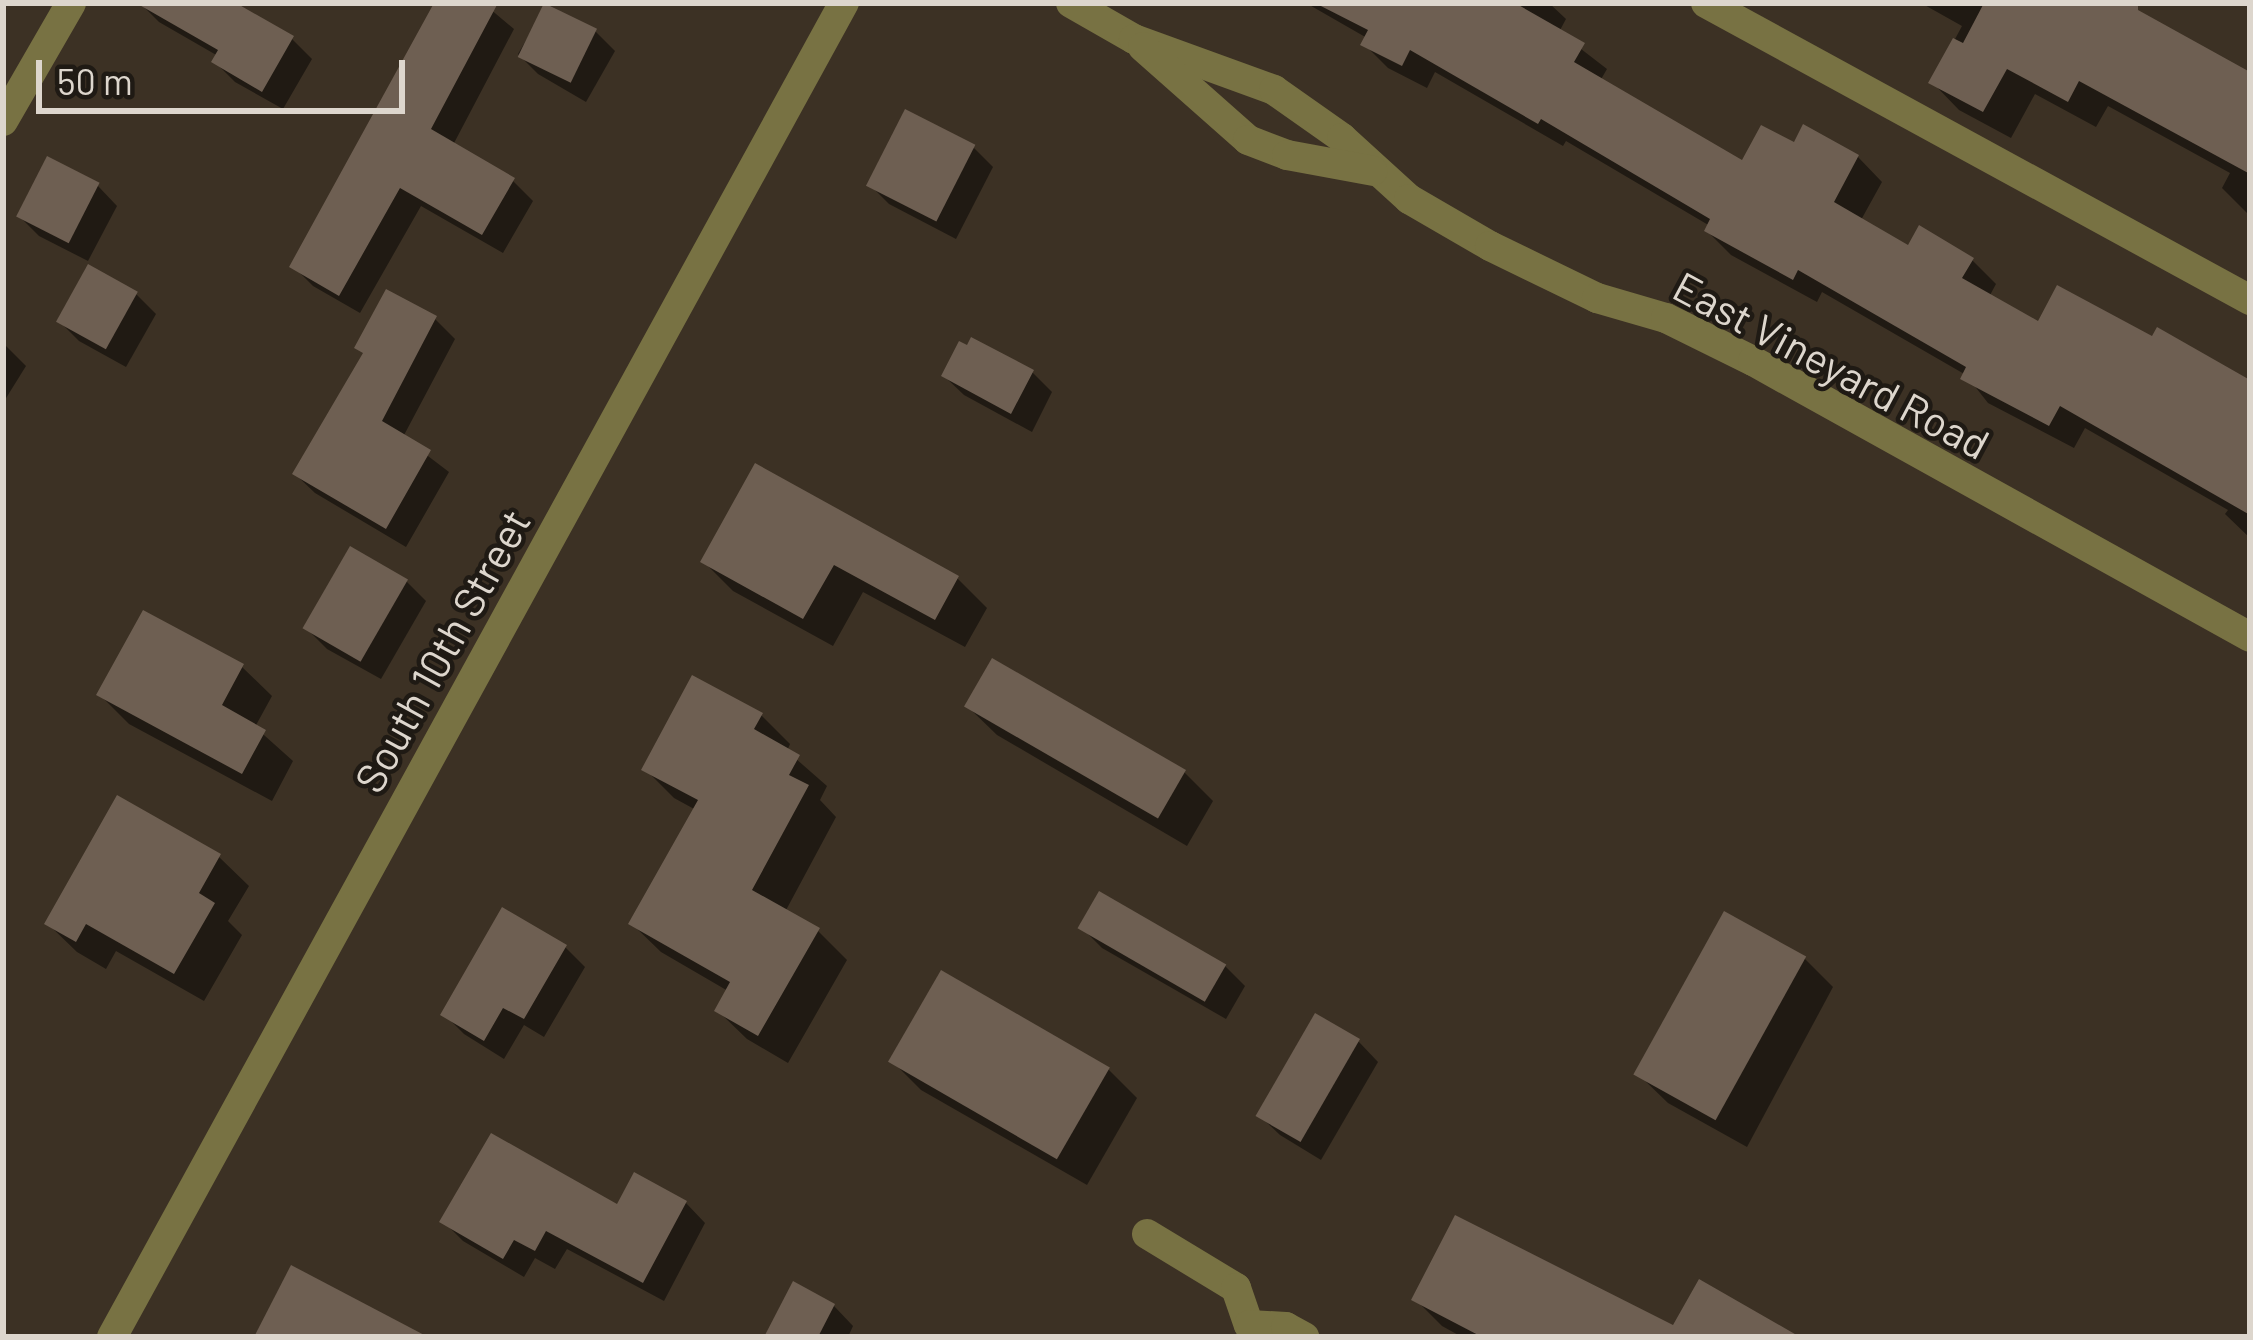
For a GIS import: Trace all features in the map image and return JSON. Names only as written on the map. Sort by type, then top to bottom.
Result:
[{"type":"street","points":[[4,122],[71,3]]},
{"type":"street","name":"South 10th Street","points":[[112,1337],[844,3]]},
{"type":"street","name":"East Vineyard Road","points":[[1071,3],[1134,39],[1274,90],[1342,138],[1408,199],[1490,246],[1597,298],[1666,318],[1753,361],[2250,638]]},
{"type":"street","points":[[1706,3],[2250,300]]},
{"type":"street","name":"East Vineyard Road","points":[[1134,39],[1248,140],[1286,155],[1373,171]]},
{"type":"street","points":[[1148,1234],[1236,1288],[1240,1331],[1286,1327],[1304,1337]]},
{"type":"building","points":[[136,3],[236,3],[294,36],[262,92],[211,62],[218,50]]},
{"type":"building","points":[[434,3],[498,3],[431,129],[515,178],[482,235],[400,188],[339,296],[289,267]]},
{"type":"building","points":[[544,3],[597,29],[571,83],[518,57]]},
{"type":"building","points":[[1315,3],[1515,3],[1585,43],[1574,62],[1742,160],[1761,125],[1794,142],[1803,124],[1859,155],[1834,202],[1908,245],[1919,225],[1974,258],[1962,278],[2038,321],[2057,285],[2152,336],[2157,327],[2250,380],[2250,515],[2060,406],[2049,426],[1960,379],[1966,367],[1798,270],[1793,280],[1704,231],[1710,219],[1541,119],[1538,124],[1410,50],[1402,66],[1360,45],[1368,30]]},
{"type":"building","points":[[1984,3],[2138,3],[2138,10],[2250,72],[2250,174],[2079,81],[2068,102],[2007,69],[1983,112],[1928,83],[1953,38],[1963,43]]},
{"type":"building","points":[[905,109],[975,145],[936,221],[866,186]]},
{"type":"building","points":[[47,156],[100,183],[69,243],[16,217]]},
{"type":"building","points":[[88,264],[138,292],[106,349],[56,322]]},
{"type":"building","points":[[386,289],[437,316],[382,421],[431,450],[386,529],[292,474],[363,353],[354,348]]},
{"type":"building","points":[[971,337],[1034,370],[1011,414],[941,376],[959,341],[967,345]]},
{"type":"building","points":[[755,463],[959,576],[935,620],[834,565],[803,619],[700,562]]},
{"type":"building","points":[[350,546],[408,580],[361,662],[302,628]]},
{"type":"building","points":[[143,610],[244,664],[222,705],[266,730],[242,774],[96,695]]},
{"type":"building","points":[[992,658],[1186,770],[1158,818],[964,706]]},
{"type":"building","points":[[692,675],[763,713],[754,729],[800,755],[789,775],[809,785],[752,890],[820,928],[758,1036],[714,1011],[730,982],[628,924],[698,800],[641,770]]},
{"type":"building","points":[[117,795],[221,854],[199,893],[215,903],[174,974],[86,924],[76,942],[44,924]]},
{"type":"building","points":[[1099,891],[1226,964],[1205,1002],[1078,928]]},
{"type":"building","points":[[502,907],[567,945],[524,1019],[503,1008],[484,1041],[440,1015]]},
{"type":"building","points":[[1724,911],[1806,957],[1716,1120],[1633,1075]]},
{"type":"building","points":[[941,970],[1110,1068],[1057,1159],[888,1062]]},
{"type":"building","points":[[1315,1013],[1360,1039],[1301,1142],[1256,1116]]},
{"type":"building","points":[[491,1133],[617,1204],[634,1172],[687,1201],[643,1283],[546,1231],[535,1251],[514,1240],[503,1259],[439,1222]]},
{"type":"building","points":[[1455,1215],[1673,1325],[1699,1279],[1800,1337],[1482,1337],[1411,1300]]},
{"type":"building","points":[[291,1265],[428,1337],[254,1337]]},
{"type":"building","points":[[793,1281],[835,1304],[818,1337],[764,1337]]}]
